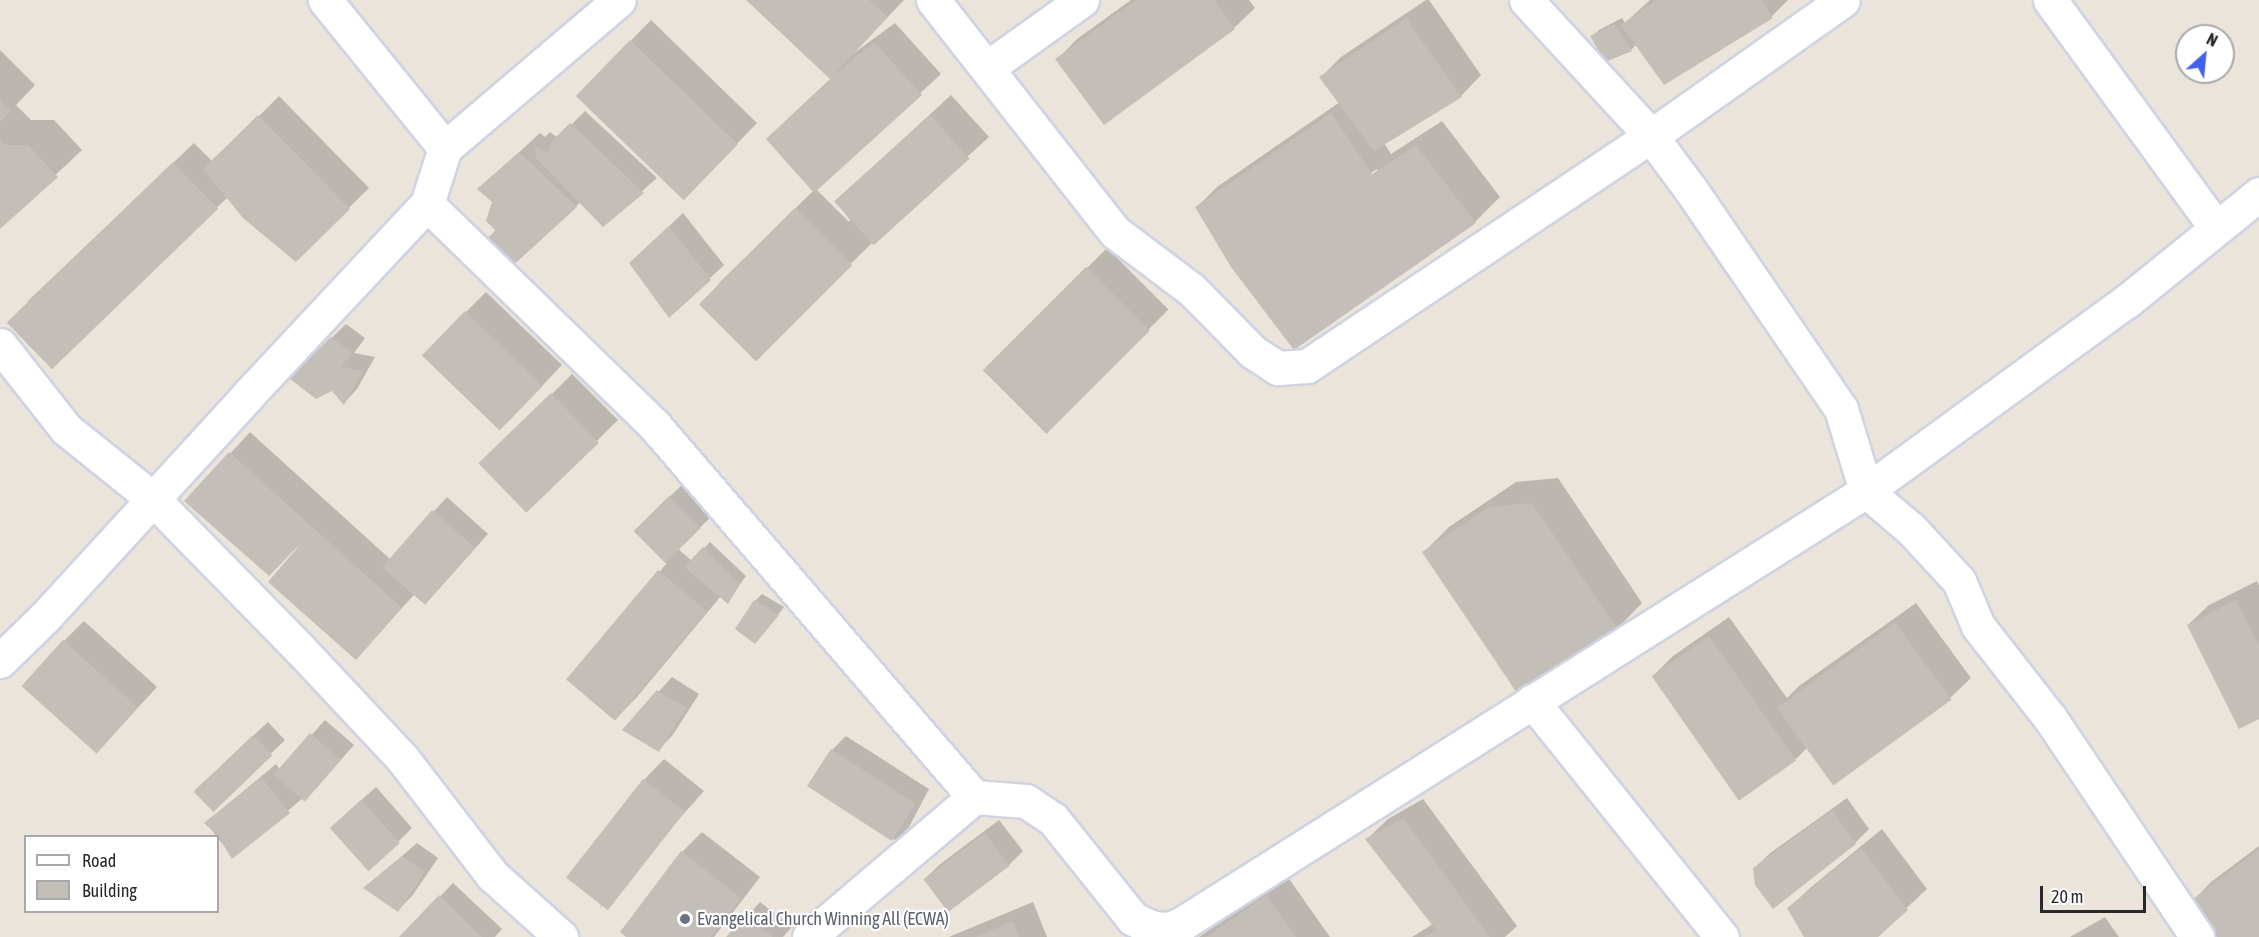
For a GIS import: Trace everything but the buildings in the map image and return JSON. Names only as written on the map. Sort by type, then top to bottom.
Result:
[{"type":"street","points":[[325,0],[445,148]]},
{"type":"street","points":[[0,661],[45,617],[428,204],[445,148],[619,0]]},
{"type":"street","points":[[933,0],[1115,232],[1192,290],[1253,352],[1278,368],[1306,366],[1651,136],[1844,0]]},
{"type":"street","points":[[987,68],[1082,0]]},
{"type":"street","points":[[1526,0],[1651,136],[1841,409],[1866,491],[1911,529],[1959,581],[1978,626],[2063,737],[2197,937]]},
{"type":"street","points":[[2050,0],[2216,228]]},
{"type":"street","points":[[809,937],[974,797],[1026,801],[1053,819],[1133,919],[1153,928],[1169,929],[1183,923],[1866,491],[2127,301],[2259,194]]},
{"type":"street","points":[[428,204],[655,426],[974,797]]},
{"type":"street","points":[[0,345],[66,429],[153,499],[402,758],[492,875],[561,937]]},
{"type":"street","points":[[1532,701],[1722,937]]},
{"type":"place","name":"Evangelical Church Winning All (ECWA)","points":[[685,919]]}]
